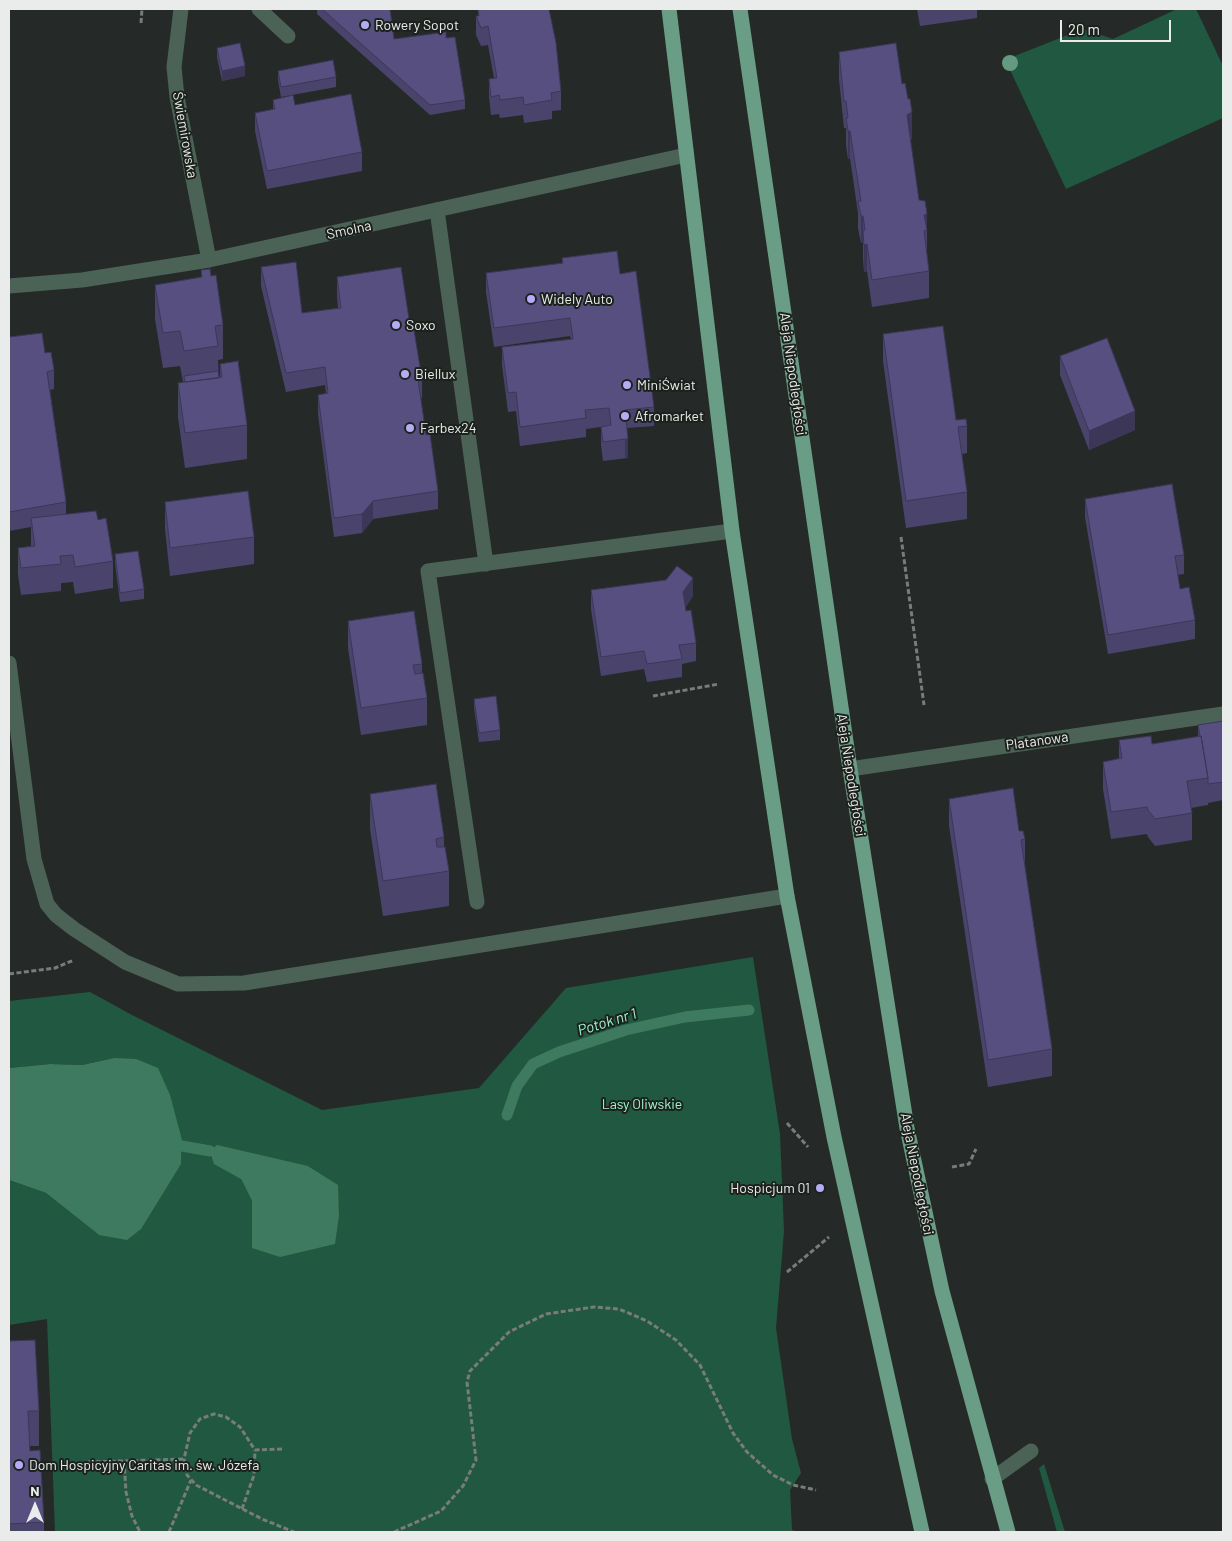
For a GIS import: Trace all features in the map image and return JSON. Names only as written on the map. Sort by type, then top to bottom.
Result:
[{"type":"main road","points":[[669,9],[732,531],[787,896],[834,1137],[922,1532]]},
{"type":"main road","name":"Aleja Niepodległości","points":[[740,9],[850,769],[909,1136],[942,1291],[1008,1532]]},
{"type":"street","name":"Świemirowska","points":[[181,9],[174,66],[177,97],[209,260]]},
{"type":"street","points":[[258,9],[288,36]]},
{"type":"street","name":"Smolna","points":[[9,286],[82,280],[209,260],[686,155]]},
{"type":"street","points":[[437,210],[486,564]]},
{"type":"street","points":[[477,902],[428,571],[732,531]]},
{"type":"street","points":[[9,663],[34,859],[47,904],[56,915],[125,962],[178,984],[244,982],[787,896]]},
{"type":"street","name":"Platanowa","points":[[850,769],[1223,714]]},
{"type":"street","points":[[992,1479],[1031,1451]]},
{"type":"path","points":[[141,23],[142,9]]},
{"type":"path","points":[[900,537],[924,705]]},
{"type":"path","points":[[653,696],[719,684]]},
{"type":"path","points":[[9,974],[55,968],[104,948]]},
{"type":"path","points":[[787,1123],[811,1151]]},
{"type":"path","points":[[952,1167],[969,1164],[976,1149]]},
{"type":"path","points":[[787,1272],[831,1235]]},
{"type":"path","points":[[394,1532],[441,1511],[463,1486],[476,1460],[467,1382],[470,1371],[509,1332],[546,1314],[594,1307],[619,1309],[647,1321],[676,1340],[700,1365],[733,1433],[747,1452],[773,1475],[793,1485],[816,1490]]},
{"type":"path","points":[[242,1509],[254,1475],[256,1450],[240,1427],[226,1417],[214,1414],[200,1419],[190,1433],[184,1459],[187,1475],[191,1480],[242,1509],[294,1532]]},
{"type":"path","points":[[256,1450],[282,1449]]},
{"type":"path","points":[[88,1462],[184,1459]]},
{"type":"path","points":[[124,1461],[126,1492],[132,1516],[140,1532]]},
{"type":"path","points":[[169,1532],[191,1480]]},
{"type":"green space","points":[[1177,9],[1196,9],[1223,66],[1223,118],[1066,189],[1011,72],[1007,59],[1083,29],[1113,39]]},
{"type":"green space","name":"Lasy Oliwskie","points":[[753,957],[780,1134],[784,1231],[776,1328],[792,1439],[801,1473],[790,1490],[792,1530],[798,1532],[55,1532],[47,1319],[9,1325],[9,1180],[46,1193],[99,1235],[181,1164],[182,1140],[114,1058],[82,1065],[50,1064],[9,1068],[9,1001],[90,992],[322,1110],[479,1088],[566,988]],"holes":[[[308,1166],[337,1185],[339,1215],[252,1248],[252,1201],[241,1179]]]},
{"type":"green space","points":[[1044,1464],[1065,1532],[1057,1532],[1039,1468]]},
{"type":"shaded area","points":[[114,1058],[136,1059],[158,1068],[170,1095],[182,1140],[181,1164],[141,1229],[127,1240],[99,1235],[46,1193],[9,1180],[9,1068],[50,1064],[82,1065]]},
{"type":"shaded area","points":[[217,1145],[308,1166],[338,1185],[339,1215],[335,1244],[280,1257],[252,1248],[252,1201],[241,1179],[214,1164],[210,1151]]},
{"type":"building","points":[[322,9],[390,9],[394,39],[446,32],[446,38],[455,37],[465,100],[430,105]]},
{"type":"building","points":[[549,9],[556,43],[561,91],[551,93],[552,100],[524,105],[523,97],[500,100],[499,95],[491,97],[489,79],[497,78],[488,26],[481,28],[476,16],[479,16],[478,10]]},
{"type":"building","points":[[240,43],[245,66],[222,71],[217,48]]},
{"type":"building","points":[[896,43],[902,84],[905,83],[912,112],[907,115],[919,200],[925,201],[927,214],[924,215],[927,230],[924,231],[929,271],[872,280],[867,244],[864,245],[863,231],[865,230],[858,201],[861,201],[850,131],[848,131],[846,118],[848,118],[846,101],[844,101],[839,52]]},
{"type":"building","points":[[333,60],[336,77],[281,87],[278,71]]},
{"type":"building","points":[[351,94],[362,152],[267,171],[255,113],[275,109],[273,100],[293,95],[295,105]]},
{"type":"building","points":[[617,251],[620,274],[636,271],[654,407],[625,410],[628,439],[603,442],[601,427],[611,425],[609,408],[585,410],[586,418],[520,427],[516,392],[508,393],[502,347],[573,339],[570,318],[494,328],[486,273],[563,263],[562,258]]},
{"type":"building","points":[[296,262],[302,313],[341,308],[337,277],[401,267],[410,325],[413,324],[422,379],[418,380],[426,435],[430,434],[438,491],[373,501],[362,514],[334,518],[318,395],[328,393],[325,367],[286,373],[261,267]]},
{"type":"building","points":[[210,269],[211,276],[216,275],[223,325],[215,326],[218,346],[184,351],[180,331],[163,333],[155,285],[202,277],[201,270]]},
{"type":"building","points":[[943,326],[956,420],[966,419],[967,426],[958,427],[967,492],[906,501],[883,334]]},
{"type":"building","points":[[42,333],[45,353],[51,352],[54,370],[47,372],[66,502],[9,512],[9,337]]},
{"type":"building","points":[[1107,338],[1135,411],[1089,431],[1060,356]]},
{"type":"building","points":[[238,361],[247,425],[185,433],[178,383],[222,377],[220,364]]},
{"type":"building","points":[[218,371],[219,378],[185,382],[184,376]]},
{"type":"building","points":[[1172,484],[1184,555],[1175,556],[1180,589],[1189,587],[1195,620],[1108,635],[1085,499]]},
{"type":"building","points":[[248,491],[254,537],[170,548],[165,502]]},
{"type":"building","points":[[96,511],[98,520],[106,518],[113,561],[75,567],[73,555],[60,556],[61,564],[21,568],[18,548],[35,546],[31,518]]},
{"type":"building","points":[[138,551],[144,589],[120,593],[115,554]]},
{"type":"building","points":[[677,566],[693,578],[683,592],[686,611],[691,610],[696,643],[679,645],[682,659],[647,664],[644,651],[601,657],[591,590],[666,580]]},
{"type":"building","points":[[414,611],[422,664],[413,665],[415,674],[423,673],[427,698],[361,708],[348,621]]},
{"type":"building","points":[[496,696],[500,730],[479,733],[474,699]]},
{"type":"building","points":[[1223,721],[1223,782],[1208,784],[1198,725]]},
{"type":"building","points":[[1151,736],[1152,744],[1201,736],[1208,778],[1187,781],[1192,813],[1155,819],[1147,807],[1111,812],[1103,762],[1122,758],[1119,740]]},
{"type":"building","points":[[436,784],[444,837],[436,839],[437,847],[445,847],[449,871],[383,881],[370,794]]},
{"type":"building","points":[[1013,788],[1019,831],[1023,831],[1025,839],[1021,840],[1052,1049],[988,1060],[949,799]]},
{"type":"building","name":"Dom Hospicyjny Caritas im. św. Józefa","points":[[35,1340],[39,1411],[28,1411],[30,1451],[40,1450],[44,1522],[9,1524],[9,1341]]},
{"type":"waterway","name":"Potok nr 1","points":[[507,1115],[517,1086],[533,1064],[559,1052],[626,1030],[685,1017],[749,1010]]},
{"type":"waterway","name":"Potok nr 1","points":[[182,1146],[210,1151]]},
{"type":"place","name":"Rowery Sopot","points":[[365,25]]},
{"type":"place","name":"Widely Auto","points":[[531,299]]},
{"type":"place","name":"Soxo","points":[[396,325]]},
{"type":"place","name":"Biellux","points":[[405,374]]},
{"type":"place","name":"MiniŚwiat","points":[[627,385]]},
{"type":"place","name":"Afromarket","points":[[625,416]]},
{"type":"place","name":"Farbex24","points":[[410,428]]},
{"type":"place","name":"Hospicjum 01","points":[[820,1188]]},
{"type":"place","name":"Dom Hospicyjny Caritas im. św. Józefa","points":[[19,1465]]}]
